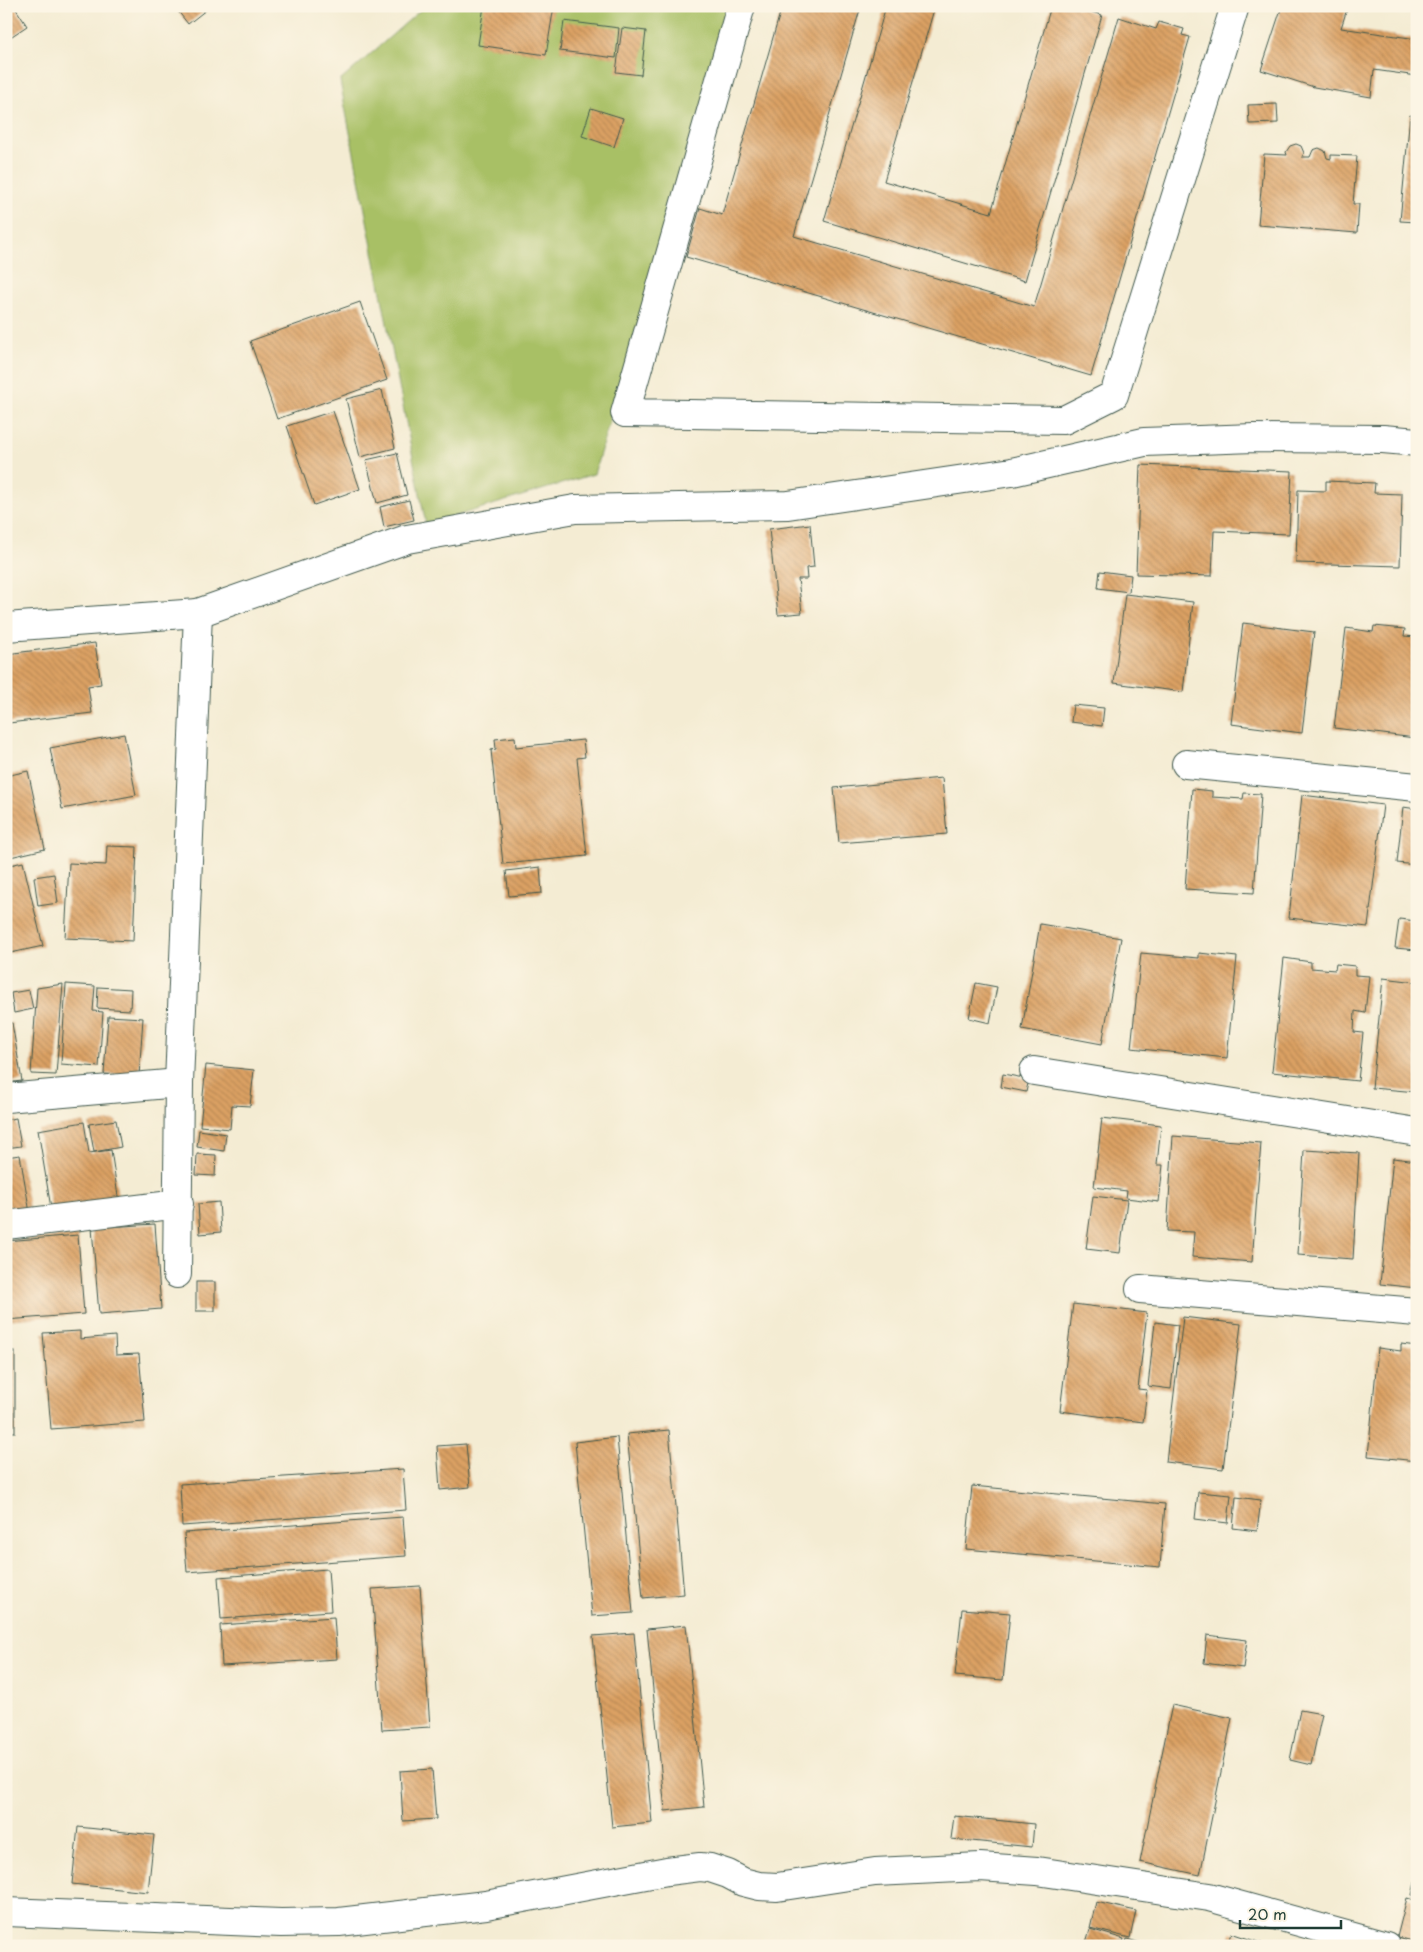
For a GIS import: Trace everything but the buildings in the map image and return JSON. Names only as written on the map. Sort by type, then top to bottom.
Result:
[{"type":"street","points":[[741,6],[625,413],[1064,420],[1114,395],[1235,6]]},
{"type":"street","points":[[6,626],[198,613],[407,539],[575,509],[788,505],[1012,472],[1144,442],[1254,438],[1384,439],[1417,442]]},
{"type":"street","points":[[177,1274],[179,1082],[198,613]]},
{"type":"street","points":[[1186,764],[1417,787]]},
{"type":"street","points":[[1034,1070],[1417,1132]]},
{"type":"street","points":[[6,1098],[179,1082]]},
{"type":"street","points":[[6,1226],[179,1204]]},
{"type":"street","points":[[1140,1289],[1417,1312]]},
{"type":"street","points":[[6,1912],[281,1923],[339,1922],[486,1905],[667,1871],[700,1867],[728,1874],[743,1882],[759,1886],[777,1887],[875,1872],[980,1867],[1046,1872],[1209,1897],[1386,1946]]},
{"type":"green space","points":[[425,6],[731,6],[594,474],[426,525],[340,81]]}]
